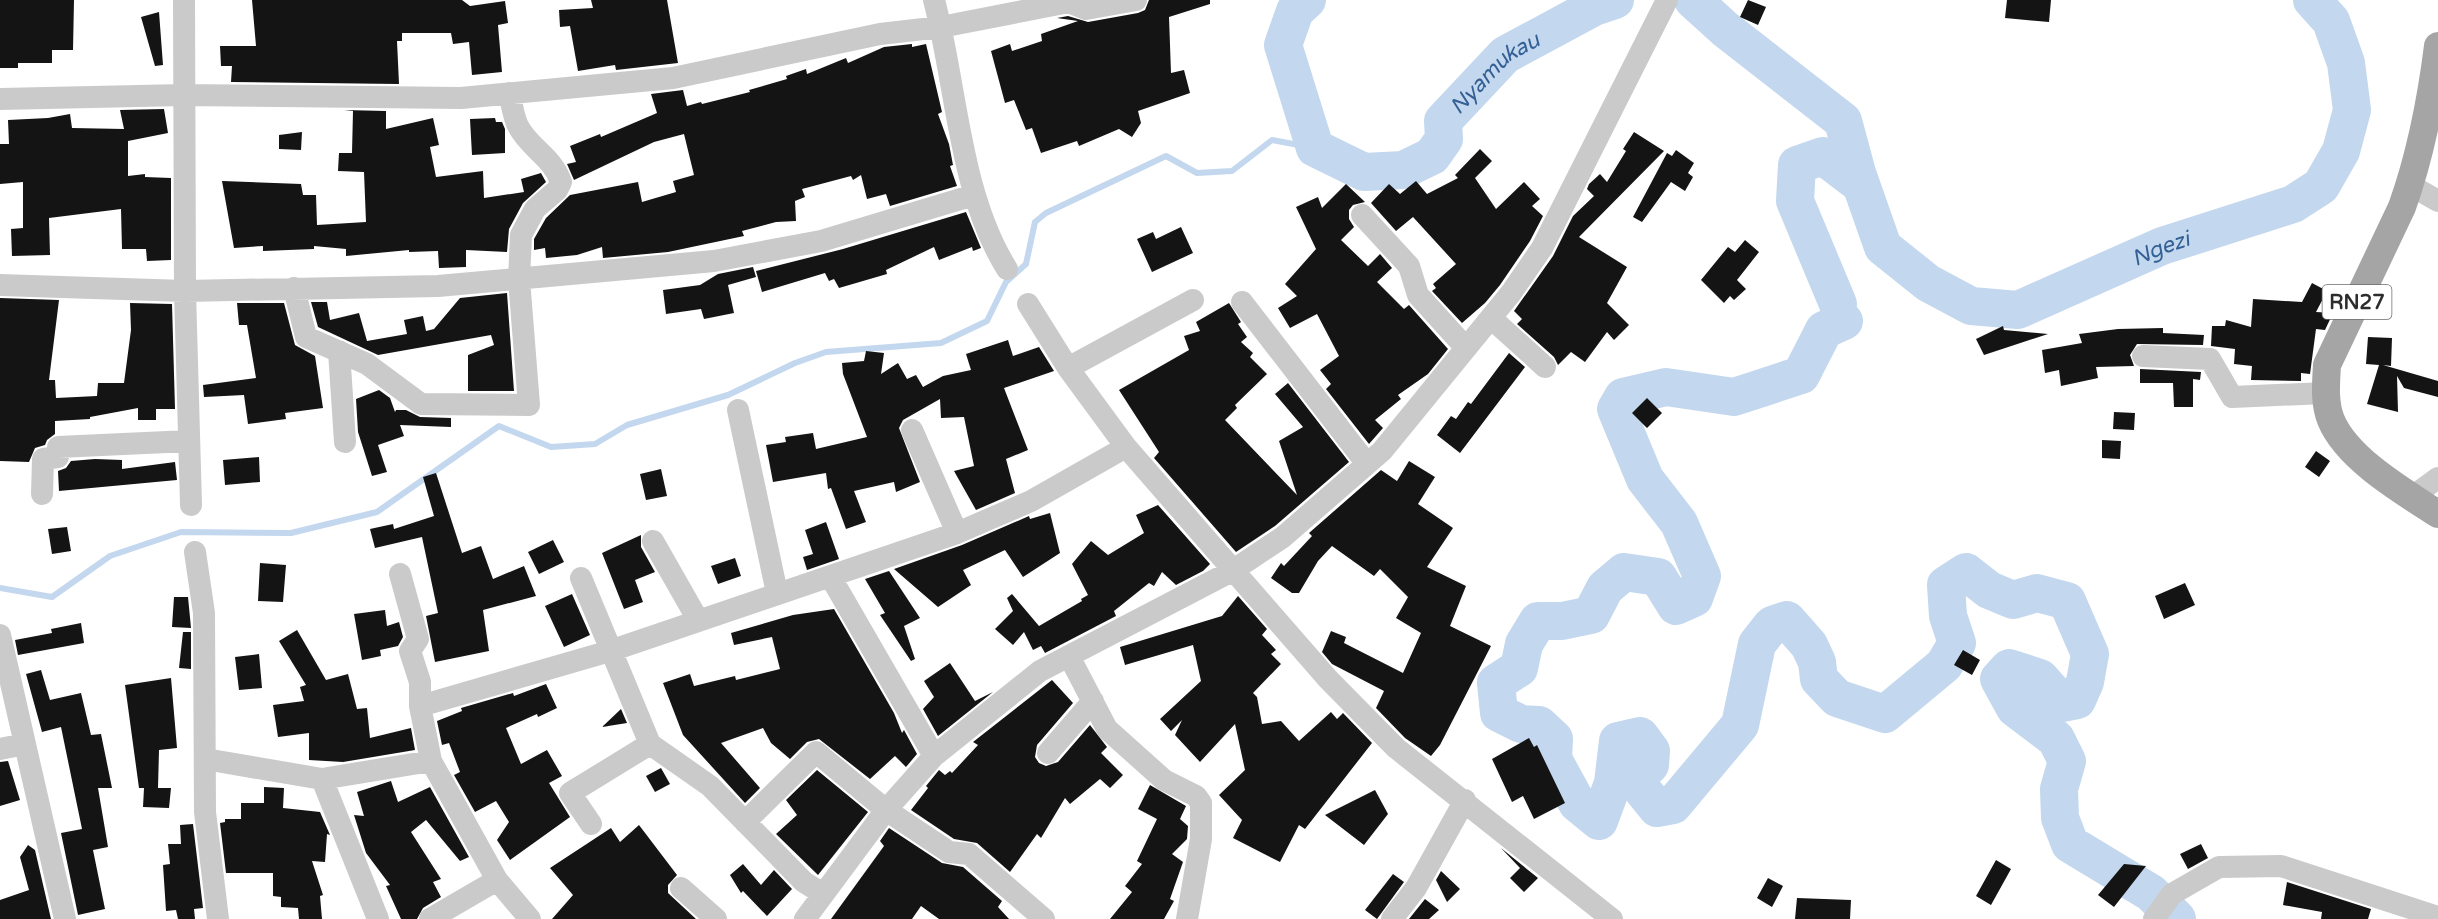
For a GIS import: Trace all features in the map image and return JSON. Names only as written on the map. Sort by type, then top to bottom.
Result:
[{"type":"main road","name":"RN27","points":[[2438,46],[2434,92],[2410,185],[2402,207],[2327,365],[2325,393],[2331,420],[2345,441],[2382,478],[2438,514]]},
{"type":"street","points":[[184,0],[185,291],[191,505]]},
{"type":"street","points":[[934,0],[974,195],[995,250],[1007,269]]},
{"type":"street","points":[[0,99],[184,96],[461,98],[672,78],[880,34],[941,27],[1069,3],[1086,9],[1136,0]]},
{"type":"street","points":[[805,919],[886,810],[934,756],[1040,671],[1232,571],[1283,537],[1382,451],[1491,318],[1542,248],[1667,0]]},
{"type":"street","points":[[294,288],[306,337],[367,364],[421,404],[530,405],[519,279],[521,235],[535,209],[557,190],[561,182],[555,165],[537,151],[518,125],[509,93]]},
{"type":"street","points":[[2410,185],[2438,201]]},
{"type":"street","points":[[0,285],[185,291],[438,286],[714,261],[821,241],[974,195]]},
{"type":"street","points":[[1362,215],[1409,266],[1418,295],[1466,348]]},
{"type":"street","points":[[1068,368],[1193,300]]},
{"type":"street","points":[[1242,302],[1367,464]]},
{"type":"street","points":[[1028,304],[1068,368],[1126,447],[1328,679],[1396,748],[1465,800],[1612,919]]},
{"type":"street","points":[[1491,318],[1545,368]]},
{"type":"street","points":[[339,351],[345,442]]},
{"type":"street","points":[[2143,356],[2210,358],[2232,397],[2325,393]]},
{"type":"street","points":[[738,410],[777,593]]},
{"type":"street","points":[[912,430],[957,533]]},
{"type":"street","points":[[42,494],[43,459],[58,457],[58,447],[189,441]]},
{"type":"street","points":[[420,706],[610,651],[957,533],[1031,501],[1126,447]]},
{"type":"street","points":[[2412,497],[2438,478]]},
{"type":"street","points":[[653,542],[698,620]]},
{"type":"street","points":[[195,552],[204,612],[205,812],[218,919]]},
{"type":"street","points":[[400,574],[418,639],[410,651],[420,682],[420,706],[432,761],[497,880],[530,919]]},
{"type":"street","points":[[830,576],[934,756]]},
{"type":"street","points":[[582,578],[650,744],[710,786],[804,882],[823,894]]},
{"type":"street","points":[[0,635],[65,919]]},
{"type":"street","points":[[1069,656],[1107,729],[1164,780],[1196,796],[1201,803],[1200,839],[1187,919]]},
{"type":"street","points":[[1048,753],[1093,701]]},
{"type":"street","points":[[0,750],[25,744]]},
{"type":"street","points":[[591,824],[570,793],[650,744]]},
{"type":"street","points":[[745,822],[816,752],[886,810],[949,852],[969,854],[1041,918]]},
{"type":"street","points":[[205,759],[322,779],[432,761]]},
{"type":"street","points":[[322,779],[378,919]]},
{"type":"street","points":[[1392,919],[1416,888],[1465,800]]},
{"type":"street","points":[[2154,919],[2172,894],[2219,867],[2281,866],[2438,917]]},
{"type":"street","points":[[430,919],[497,880]]},
{"type":"street","points":[[681,888],[716,919]]},
{"type":"building","points":[[0,0],[74,0],[73,50],[52,50],[52,63],[18,63],[18,68],[0,68]]},
{"type":"building","points":[[252,0],[462,0],[470,6],[505,1],[508,23],[498,25],[502,72],[472,75],[469,42],[453,44],[451,33],[402,33],[402,41],[397,41],[399,84],[231,82],[232,66],[221,66],[220,46],[256,46]]},
{"type":"building","points":[[591,0],[667,0],[678,63],[616,70],[615,65],[578,71],[570,26],[560,27],[559,10],[593,8]]},
{"type":"building","points":[[1149,0],[1210,0],[1210,4],[1169,17],[1171,73],[1184,70],[1190,93],[1138,111],[1141,123],[1132,137],[1119,129],[1079,146],[1077,141],[1041,153],[1032,128],[1026,130],[1014,100],[1005,103],[991,51],[1010,44],[1012,51],[1042,41],[1041,34],[1078,21],[1057,18],[1068,16],[1088,22],[1138,13],[1145,10]]},
{"type":"building","points":[[1748,0],[1766,7],[1758,25],[1740,17]]},
{"type":"building","points":[[2007,0],[2051,0],[2049,22],[2005,18]]},
{"type":"building","points":[[159,12],[163,65],[155,66],[141,17]]},
{"type":"building","points":[[912,44],[912,47],[926,44],[942,112],[938,114],[949,144],[953,165],[950,166],[957,186],[890,206],[886,194],[867,199],[861,175],[853,180],[851,176],[802,189],[805,197],[795,201],[796,221],[776,222],[742,231],[744,236],[668,252],[603,258],[602,247],[577,255],[546,258],[545,248],[534,250],[534,239],[546,218],[570,195],[638,182],[642,202],[676,192],[673,181],[694,175],[684,134],[654,142],[574,180],[567,164],[576,162],[570,146],[600,134],[601,137],[657,113],[651,94],[683,90],[687,106],[701,102],[702,104],[750,92],[749,90],[787,79],[786,76],[806,69],[807,74],[846,58],[848,63],[884,47]]},
{"type":"building","points":[[164,109],[168,133],[128,141],[128,176],[145,174],[145,177],[171,178],[171,260],[147,261],[146,249],[122,249],[121,209],[49,218],[50,255],[12,256],[11,229],[23,228],[23,182],[0,184],[0,144],[9,144],[8,120],[48,118],[70,114],[72,128],[124,129],[120,110]]},
{"type":"building","points":[[344,110],[386,111],[386,129],[433,118],[439,145],[430,147],[436,177],[483,171],[484,198],[524,192],[521,179],[541,173],[546,182],[523,203],[509,229],[507,252],[466,250],[466,267],[439,268],[438,251],[409,252],[409,250],[346,256],[346,249],[314,246],[314,249],[263,251],[263,246],[234,248],[222,181],[301,184],[303,195],[316,195],[317,225],[366,222],[364,172],[338,171],[339,153],[352,153],[353,111]]},
{"type":"building","points":[[495,118],[496,122],[502,122],[505,129],[505,153],[472,155],[470,119]]},
{"type":"building","points":[[302,132],[301,150],[279,149],[279,135]]},
{"type":"building","points":[[1634,132],[1664,151],[1579,237],[1627,267],[1607,303],[1629,325],[1614,340],[1607,332],[1585,362],[1571,352],[1558,365],[1554,357],[1517,324],[1522,319],[1514,311],[1553,256],[1573,216],[1594,196],[1587,189],[1589,184],[1600,174],[1607,182],[1626,151],[1623,149]]},
{"type":"building","points":[[1480,149],[1492,161],[1475,178],[1496,209],[1524,182],[1540,199],[1532,206],[1543,216],[1530,241],[1500,285],[1485,303],[1462,323],[1432,291],[1436,288],[1433,284],[1456,264],[1413,217],[1396,231],[1371,203],[1389,184],[1400,194],[1416,181],[1427,194],[1458,178],[1455,175]]},
{"type":"building","points":[[1676,150],[1694,163],[1688,173],[1693,177],[1685,191],[1671,182],[1642,222],[1633,217],[1667,153],[1672,156]]},
{"type":"building","points":[[1346,184],[1365,202],[1353,205],[1349,210],[1349,219],[1354,227],[1341,240],[1368,266],[1380,254],[1392,268],[1377,282],[1404,309],[1409,305],[1448,349],[1428,374],[1398,395],[1401,399],[1375,420],[1383,428],[1369,444],[1326,389],[1331,384],[1320,370],[1339,356],[1317,314],[1290,328],[1278,308],[1297,296],[1285,284],[1316,249],[1296,207],[1318,197],[1322,208]]},
{"type":"building","points":[[966,212],[981,248],[973,251],[972,247],[939,260],[934,247],[886,270],[887,274],[839,288],[834,279],[829,281],[825,273],[762,292],[756,271],[843,249]]},
{"type":"building","points":[[1181,227],[1193,253],[1152,272],[1137,239],[1153,232],[1156,239]]},
{"type":"building","points":[[1745,240],[1759,252],[1737,280],[1746,289],[1734,300],[1730,296],[1724,303],[1701,280],[1728,247],[1735,252]]},
{"type":"building","points":[[753,267],[756,277],[728,285],[734,313],[704,319],[701,309],[666,314],[663,290],[700,285],[718,274]]},
{"type":"building","points":[[2312,283],[2327,291],[2316,312],[2333,313],[2325,330],[2316,329],[2310,374],[2301,373],[2301,381],[2251,380],[2252,366],[2234,364],[2235,349],[2211,346],[2212,326],[2225,326],[2226,320],[2251,327],[2253,299],[2302,302]]},
{"type":"building","points":[[507,293],[514,391],[468,391],[468,355],[494,345],[491,335],[378,355],[318,327],[311,302],[327,302],[330,320],[359,313],[367,341],[407,334],[404,320],[423,316],[426,331],[434,329],[460,298]]},
{"type":"building","points":[[0,298],[59,300],[49,380],[55,380],[56,398],[97,396],[98,383],[124,383],[131,330],[130,303],[172,304],[175,409],[156,409],[156,420],[138,420],[138,408],[90,417],[90,419],[55,421],[55,434],[47,440],[45,445],[35,448],[29,462],[0,461]]},
{"type":"building","points":[[237,303],[284,303],[295,345],[315,356],[323,408],[285,413],[286,419],[248,424],[244,395],[204,397],[203,385],[256,378],[247,325],[239,325]]},
{"type":"building","points":[[1229,303],[1241,322],[1238,324],[1247,337],[1241,342],[1253,353],[1250,357],[1267,374],[1235,405],[1237,408],[1225,420],[1297,495],[1279,441],[1303,427],[1275,394],[1288,383],[1349,462],[1275,526],[1236,552],[1154,458],[1159,452],[1119,390],[1189,350],[1184,336],[1200,331],[1196,322]]},
{"type":"building","points":[[2003,326],[2004,330],[2048,334],[1984,355],[1976,339]]},
{"type":"building","points":[[2163,328],[2163,333],[2204,335],[2203,345],[2137,344],[2130,355],[2134,366],[2096,367],[2098,378],[2061,386],[2059,370],[2045,373],[2042,350],[2082,343],[2079,334],[2118,329]]},
{"type":"building","points":[[2368,337],[2392,338],[2391,366],[2383,365],[2438,381],[2438,397],[2404,388],[2397,376],[2398,412],[2367,404],[2379,365],[2366,364]]},
{"type":"building","points":[[1008,340],[1013,356],[1039,347],[1054,371],[1004,388],[1028,450],[1006,459],[1015,493],[976,510],[954,471],[974,466],[964,417],[941,418],[940,399],[903,420],[899,428],[920,482],[896,492],[894,482],[854,491],[866,522],[846,529],[831,488],[828,489],[826,473],[773,482],[766,445],[786,442],[785,437],[813,433],[816,449],[867,437],[843,374],[842,363],[864,361],[866,351],[884,353],[881,374],[898,363],[907,379],[916,375],[923,387],[943,376],[971,370],[966,354]]},
{"type":"building","points":[[1509,353],[1525,367],[1460,453],[1437,435],[1451,416],[1456,419],[1468,402],[1471,404]]},
{"type":"building","points":[[2140,369],[2201,372],[2200,380],[2193,379],[2193,407],[2174,407],[2173,383],[2140,383]]},
{"type":"building","points":[[379,390],[390,398],[395,412],[406,410],[420,417],[451,418],[451,427],[400,425],[404,436],[378,445],[387,472],[372,476],[358,432],[356,399]]},
{"type":"building","points":[[1647,398],[1662,413],[1647,428],[1632,413]]},
{"type":"building","points":[[2114,412],[2135,413],[2134,430],[2113,429]]},
{"type":"building","points":[[2102,440],[2121,441],[2120,459],[2102,458]]},
{"type":"building","points":[[2316,451],[2330,461],[2319,477],[2305,467]]},
{"type":"building","points":[[259,457],[260,482],[225,485],[223,460]]},
{"type":"building","points":[[122,460],[122,469],[175,462],[177,480],[59,491],[58,471],[66,468],[71,461]]},
{"type":"building","points":[[1409,461],[1435,477],[1418,504],[1453,528],[1427,567],[1466,586],[1450,626],[1491,646],[1440,745],[1431,756],[1405,738],[1376,708],[1384,691],[1332,664],[1322,652],[1331,631],[1346,637],[1344,643],[1403,673],[1421,633],[1396,618],[1408,597],[1380,569],[1374,576],[1332,546],[1318,561],[1299,593],[1292,593],[1271,578],[1281,563],[1284,566],[1312,536],[1309,533],[1381,470],[1397,481]]},
{"type":"building","points":[[661,469],[667,496],[646,500],[640,474]]},
{"type":"building","points":[[436,473],[462,553],[481,546],[493,579],[524,566],[536,596],[483,610],[489,651],[435,662],[426,616],[438,613],[422,537],[375,548],[370,529],[393,524],[394,529],[434,516],[423,477]]},
{"type":"building","points":[[1158,505],[1210,564],[1203,571],[1176,585],[1162,572],[1154,586],[1149,583],[1114,611],[1116,616],[1045,653],[1041,646],[1033,650],[1024,632],[1013,645],[995,629],[1013,611],[1007,598],[1012,594],[1039,626],[1082,601],[1081,599],[1088,595],[1072,564],[1091,541],[1108,555],[1144,533],[1136,515]]},
{"type":"building","points":[[1050,513],[1060,553],[1023,577],[1005,550],[963,570],[971,585],[938,607],[894,569],[962,545],[1029,516],[1030,519]]},
{"type":"building","points":[[826,522],[839,559],[807,570],[803,557],[813,554],[805,530]]},
{"type":"building","points":[[67,527],[71,551],[52,554],[48,529]]},
{"type":"building","points":[[641,535],[641,547],[655,572],[635,580],[643,602],[624,609],[602,553]]},
{"type":"building","points":[[553,540],[564,562],[539,574],[528,552]]},
{"type":"building","points":[[735,558],[741,576],[718,584],[711,566]]},
{"type":"building","points":[[260,563],[286,565],[283,602],[258,601]]},
{"type":"building","points":[[889,571],[920,618],[904,626],[915,659],[911,661],[880,615],[885,613],[865,579]]},
{"type":"building","points":[[2185,583],[2195,605],[2164,619],[2155,596]]},
{"type":"building","points":[[572,594],[590,635],[564,647],[545,606]]},
{"type":"building","points":[[1238,596],[1267,629],[1262,635],[1276,650],[1271,654],[1281,664],[1253,693],[1257,697],[1262,724],[1281,721],[1299,741],[1331,712],[1337,719],[1343,713],[1372,743],[1305,829],[1299,825],[1280,862],[1233,838],[1242,820],[1219,795],[1245,770],[1235,724],[1200,762],[1175,735],[1182,720],[1171,731],[1160,719],[1201,681],[1193,645],[1125,665],[1120,647],[1222,616]]},
{"type":"building","points":[[174,597],[188,597],[191,628],[172,627]]},
{"type":"building","points":[[834,609],[894,713],[902,733],[904,730],[917,754],[906,767],[895,756],[870,779],[819,739],[807,742],[790,759],[771,743],[763,728],[721,743],[760,788],[745,803],[683,735],[663,683],[690,674],[694,686],[735,676],[736,680],[780,669],[772,637],[734,645],[731,633],[793,615]]},
{"type":"building","points":[[385,610],[387,626],[399,622],[403,637],[398,646],[380,650],[381,656],[362,660],[354,614]]},
{"type":"building","points":[[81,623],[84,643],[18,655],[15,640],[52,633],[51,629]]},
{"type":"building","points":[[297,630],[326,680],[348,674],[357,709],[367,708],[370,738],[411,728],[415,750],[343,762],[309,760],[309,733],[278,737],[273,705],[304,701],[300,687],[306,685],[279,641]]},
{"type":"building","points":[[183,632],[191,632],[191,669],[179,668]]},
{"type":"building","points":[[1963,650],[1980,660],[1972,675],[1954,665]]},
{"type":"building","points":[[259,654],[262,688],[239,690],[235,657]]},
{"type":"building","points":[[950,663],[975,701],[993,692],[938,736],[923,709],[934,697],[924,681]]},
{"type":"building","points":[[41,670],[50,700],[81,693],[91,735],[101,734],[112,788],[98,788],[108,847],[93,850],[105,909],[78,915],[61,833],[82,829],[61,727],[42,732],[26,674]]},
{"type":"building","points":[[171,678],[177,748],[159,750],[158,788],[171,788],[169,808],[143,807],[144,788],[139,788],[125,685]]},
{"type":"building","points":[[1052,680],[1073,703],[1037,745],[1035,757],[1039,763],[1046,766],[1058,762],[1090,725],[1107,747],[1101,753],[1123,775],[1110,788],[1100,779],[1070,804],[1065,798],[1041,838],[1037,834],[1010,872],[977,843],[954,839],[911,810],[939,770],[945,775],[950,771],[952,773],[978,745],[973,742]]},
{"type":"building","points":[[546,684],[557,708],[506,728],[521,764],[547,750],[562,776],[549,783],[570,817],[510,860],[497,840],[509,822],[496,801],[475,812],[454,775],[460,772],[449,743],[442,745],[437,721],[462,711],[461,708],[513,693],[514,696]]},
{"type":"building","points":[[621,709],[627,723],[602,727]]},
{"type":"building","points":[[1529,738],[1534,747],[1537,745],[1565,803],[1534,819],[1523,796],[1512,802],[1492,759]]},
{"type":"building","points":[[8,761],[20,800],[0,806],[0,762]]},
{"type":"building","points":[[661,768],[670,784],[655,792],[646,776]]},
{"type":"building","points":[[817,770],[868,812],[818,875],[776,834],[797,815],[786,800]]},
{"type":"building","points":[[391,781],[398,802],[430,787],[469,857],[460,861],[426,820],[411,832],[441,879],[433,882],[441,897],[423,908],[417,919],[401,919],[386,886],[390,885],[366,853],[354,815],[364,816],[357,792]]},
{"type":"building","points":[[1150,785],[1186,806],[1180,819],[1188,826],[1187,839],[1172,854],[1183,862],[1170,899],[1174,901],[1164,919],[1110,919],[1132,892],[1125,886],[1142,864],[1137,861],[1157,819],[1138,809]]},
{"type":"building","points":[[264,787],[284,788],[283,808],[320,812],[330,835],[327,834],[325,862],[312,861],[323,895],[320,896],[322,919],[299,919],[298,908],[281,907],[281,897],[273,896],[273,873],[226,873],[220,823],[225,822],[225,819],[241,819],[241,803],[264,803]]},
{"type":"building","points":[[1375,790],[1388,814],[1364,845],[1325,815]]},
{"type":"building","points":[[193,824],[203,908],[194,909],[195,919],[178,919],[176,910],[166,911],[163,865],[170,864],[168,844],[181,844],[180,825]]},
{"type":"building","points":[[639,825],[677,875],[668,885],[668,893],[696,919],[552,919],[573,895],[550,868],[611,828],[620,842]]},
{"type":"building","points":[[889,828],[942,863],[963,867],[1002,901],[998,907],[1009,919],[939,919],[921,906],[912,919],[831,919],[884,846],[880,841]]},
{"type":"building","points":[[2201,844],[2208,858],[2188,869],[2180,854]]},
{"type":"building","points":[[28,845],[35,850],[51,919],[0,919],[0,900],[29,890],[20,857]]},
{"type":"building","points":[[1501,848],[1538,878],[1524,892],[1510,878],[1520,868]]},
{"type":"building","points":[[1996,860],[2011,869],[1991,905],[1976,896]]},
{"type":"building","points":[[743,864],[761,885],[774,870],[792,889],[767,916],[743,891],[741,893],[730,875]]},
{"type":"building","points":[[2124,864],[2146,866],[2114,907],[2098,895]]},
{"type":"building","points":[[1441,871],[1460,889],[1447,902],[1436,880]]},
{"type":"building","points":[[1393,874],[1404,882],[1377,919],[1365,910]]},
{"type":"building","points":[[1768,878],[1783,886],[1772,907],[1757,898]]},
{"type":"building","points":[[2287,882],[2371,909],[2368,919],[2321,919],[2322,912],[2283,905]]},
{"type":"building","points":[[1797,898],[1851,900],[1850,919],[1795,919]]},
{"type":"building","points":[[1425,899],[1439,910],[1429,919],[1409,919]]},
{"type":"waterway","name":"Nyamukau","points":[[1307,0],[1295,11],[1283,45],[1315,148],[1364,172],[1403,170],[1432,156],[1444,139],[1443,121],[1505,55],[1594,7],[1615,0]]},
{"type":"waterway","name":"Ngezi","points":[[1693,0],[1725,29],[1843,121],[1857,173],[1883,247],[1928,283],[1971,306],[2018,310],[2162,246],[2293,204],[2321,186],[2341,151],[2352,110],[2346,63],[2331,21],[2312,0]]},
{"type":"waterway","points":[[0,588],[52,597],[110,556],[181,532],[291,533],[377,512],[499,426],[551,447],[595,444],[627,425],[728,395],[795,363],[826,352],[941,343],[987,321],[1006,282],[1026,264],[1035,222],[1046,213],[1166,156],[1197,173],[1232,171],[1272,140],[1315,148]]},
{"type":"waterway","points":[[1838,304],[1795,201],[1797,165],[1823,156],[1861,185]]},
{"type":"waterway","points":[[1844,321],[1824,330],[1801,375],[1734,397],[1666,387],[1623,397],[1616,409],[1645,479],[1679,523],[1702,576],[1694,598],[1676,606],[1658,577],[1624,572],[1605,588],[1591,615],[1562,621],[1538,621],[1524,644],[1519,668],[1496,683],[1499,713],[1521,724],[1539,725],[1554,739],[1553,759],[1577,803],[1599,821],[1613,783],[1618,741],[1640,736],[1651,751],[1650,765],[1638,776],[1644,792],[1657,808],[1673,805],[1740,725],[1757,644],[1772,625],[1787,620],[1809,645],[1817,662],[1819,679],[1837,698],[1885,714],[1944,665],[1957,643],[1948,616],[1946,585],[1966,572],[1989,590],[2013,600],[2037,593],[2067,601],[2090,654],[2085,682],[2077,700],[2062,703],[2040,678],[2009,668],[1999,679],[2015,708],[2056,739],[2067,761],[2059,789],[2060,818],[2070,844],[2151,893],[2177,919]]}]
